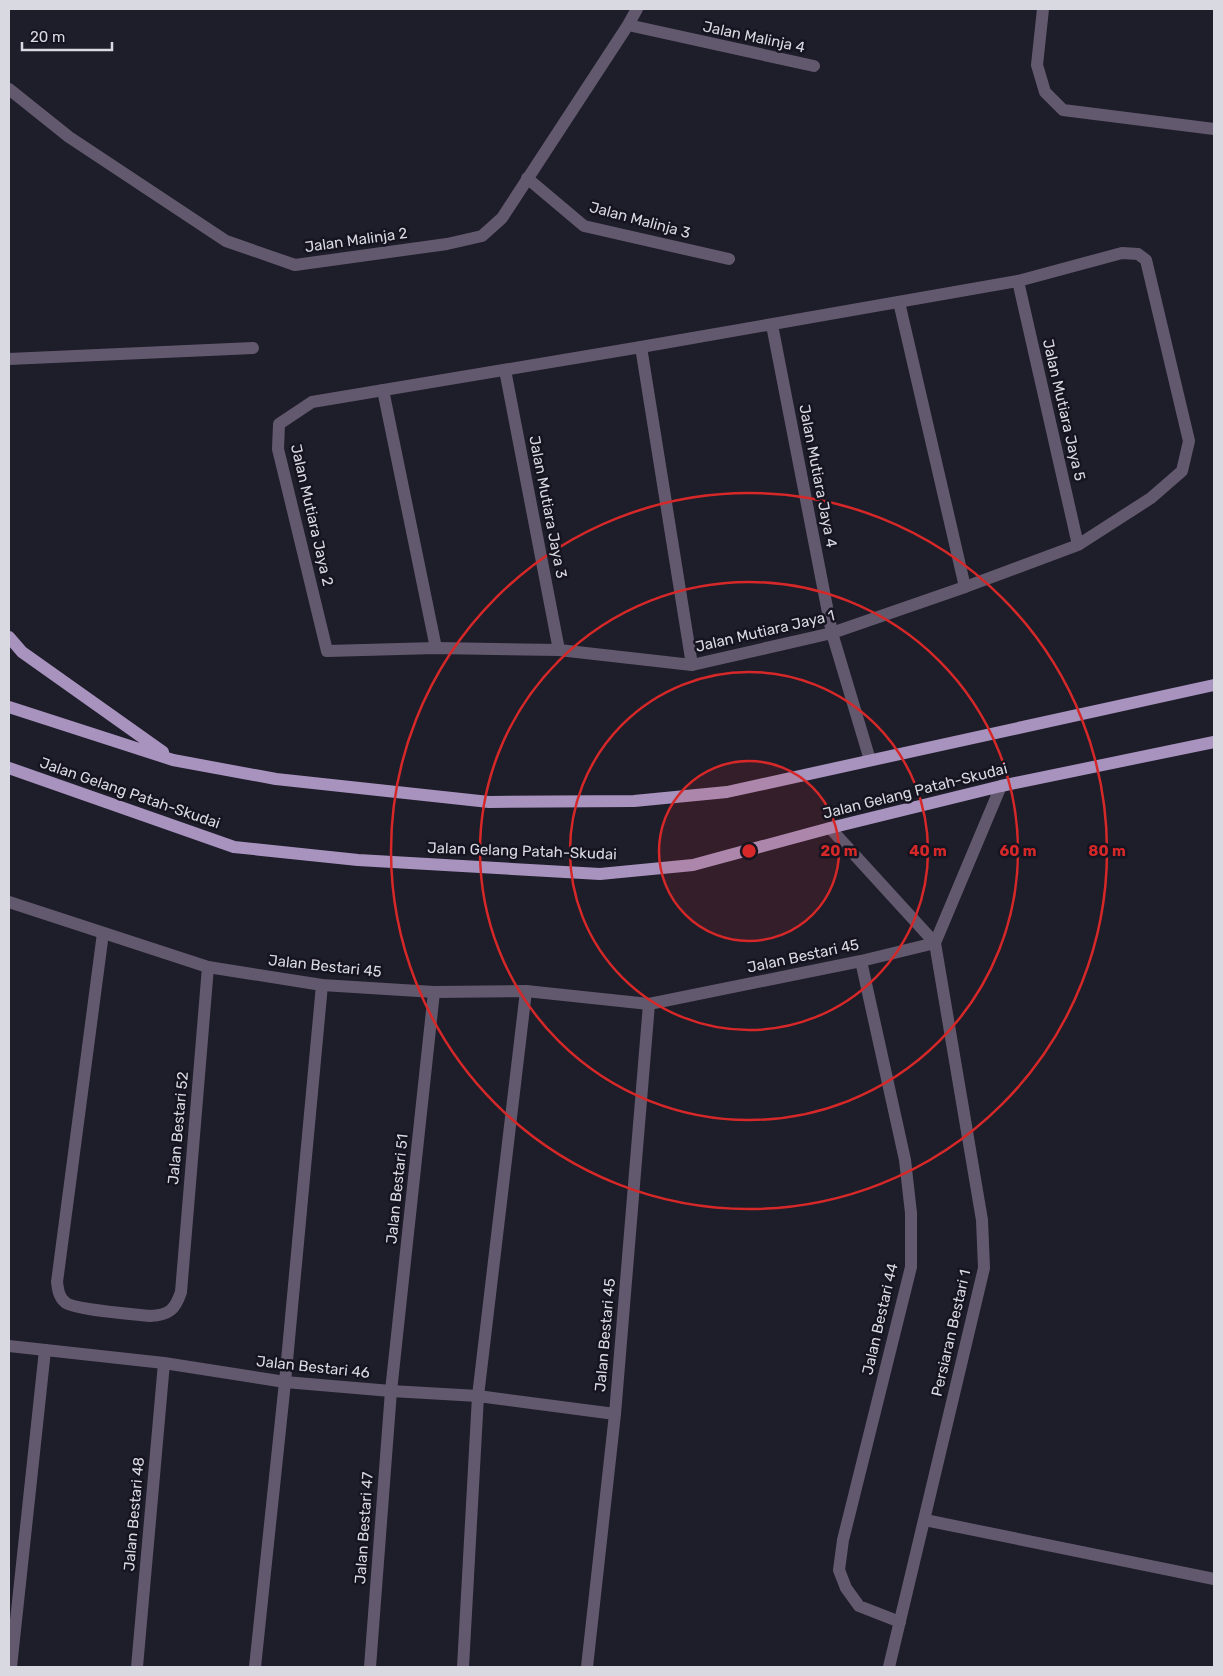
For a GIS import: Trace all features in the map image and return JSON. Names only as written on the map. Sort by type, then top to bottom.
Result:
[{"type":"main road","points":[[9,637],[22,652],[173,760]]},
{"type":"main road","points":[[9,707],[173,760],[276,779],[489,802],[634,802],[727,792],[1214,685]]},
{"type":"main road","name":"Jalan Gelang Patah-Skudai","points":[[9,768],[234,847],[358,860],[600,874],[693,865],[830,828],[1000,786],[1214,742]]},
{"type":"street","name":"Jalan Malinja 2","points":[[9,89],[69,137],[226,241],[295,265],[448,244],[482,236],[502,218],[628,26],[637,9]]},
{"type":"street","points":[[1043,9],[1037,65],[1045,92],[1063,110],[1214,130]]},
{"type":"street","name":"Jalan Malinja 4","points":[[628,26],[814,66]]},
{"type":"street","name":"Jalan Malinja 3","points":[[527,178],[584,226],[729,259]]},
{"type":"street","name":"Jalan Mutiara Jaya 1","points":[[327,651],[436,648],[559,650],[692,665],[832,633],[1078,546],[1151,498],[1182,471],[1189,441],[1146,260],[1138,254],[1122,253],[1018,281]]},
{"type":"street","points":[[436,648],[384,390],[772,325],[1018,281]]},
{"type":"street","name":"Jalan Mutiara Jaya 5","points":[[1018,281],[1078,546]]},
{"type":"street","points":[[899,302],[965,587]]},
{"type":"street","name":"Jalan Mutiara Jaya 4","points":[[772,325],[832,633],[870,760]]},
{"type":"street","points":[[641,347],[692,665]]},
{"type":"street","points":[[9,359],[252,348]]},
{"type":"street","name":"Jalan Mutiara Jaya 3","points":[[505,370],[559,650]]},
{"type":"street","name":"Jalan Mutiara Jaya 2","points":[[327,651],[278,449],[279,424],[312,402],[384,390]]},
{"type":"street","points":[[830,828],[935,943],[1000,786]]},
{"type":"street","name":"Jalan Bestari 45","points":[[9,902],[208,967],[322,985],[434,992],[526,991],[648,1004],[861,961],[935,943]]},
{"type":"street","name":"Jalan Bestari 52","points":[[103,933],[57,1282],[59,1294],[66,1303],[78,1307],[160,1316],[176,1305],[181,1292],[208,967]]},
{"type":"street","name":"Persiaran Bestari 1","points":[[889,1667],[984,1268],[982,1220],[935,943]]},
{"type":"street","name":"Jalan Bestari 44","points":[[861,961],[905,1160],[911,1213],[910,1267],[843,1540],[839,1570],[846,1588],[859,1606],[900,1622]]},
{"type":"street","points":[[255,1667],[285,1382],[322,985]]},
{"type":"street","points":[[463,1667],[478,1396],[526,991]]},
{"type":"street","name":"Jalan Bestari 51","points":[[391,1391],[434,992]]},
{"type":"street","name":"Jalan Bestari 45","points":[[587,1667],[614,1414],[648,1004]]},
{"type":"street","name":"Jalan Bestari 46","points":[[9,1346],[164,1363],[285,1382],[478,1396],[614,1414]]},
{"type":"street","points":[[11,1667],[45,1350]]},
{"type":"street","name":"Jalan Bestari 48","points":[[137,1667],[164,1363]]},
{"type":"street","name":"Jalan Bestari 47","points":[[370,1667],[391,1391]]},
{"type":"street","points":[[925,1520],[1214,1579]]}]
